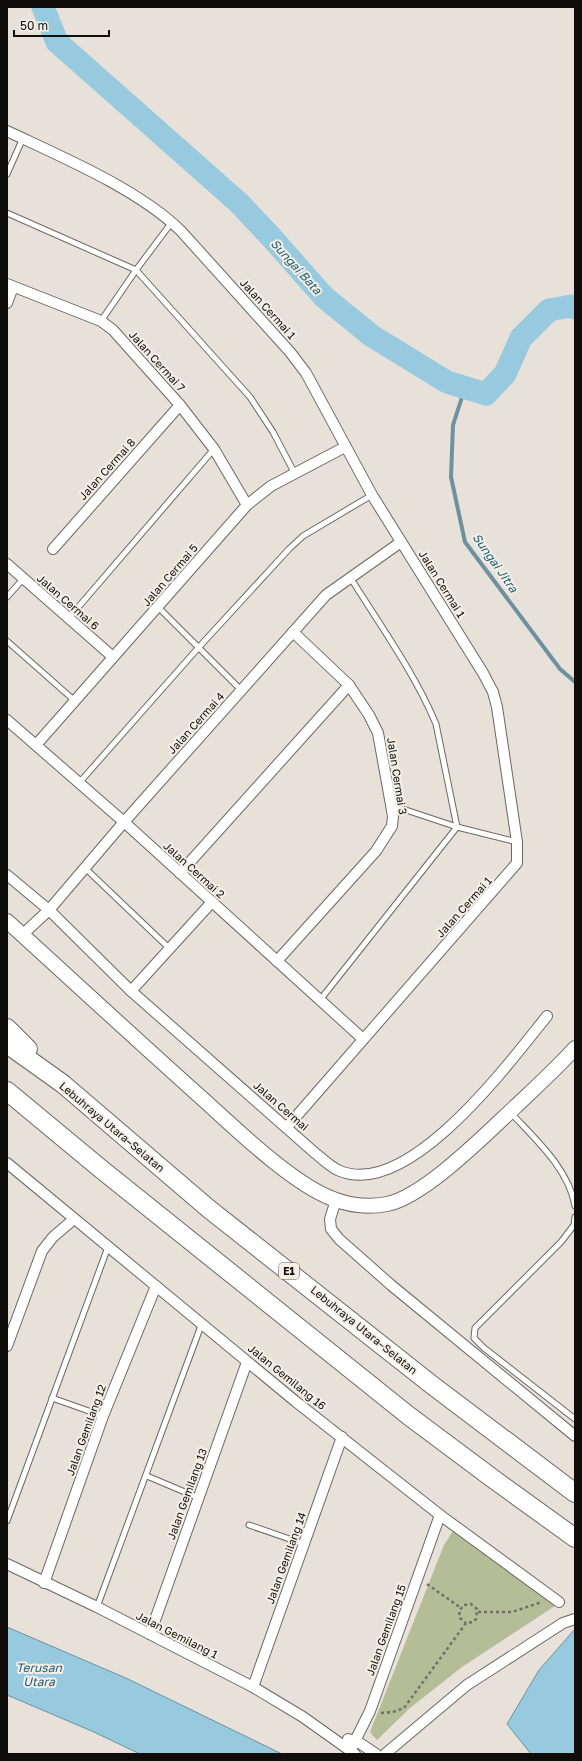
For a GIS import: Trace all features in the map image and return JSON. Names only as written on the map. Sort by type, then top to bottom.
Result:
[{"type":"highway","points":[[7,1028],[63,1084]]},
{"type":"highway","name":"Lebuhraya Utara–Selatan","points":[[7,1044],[63,1084],[209,1209],[432,1385],[575,1492]]},
{"type":"highway","points":[[7,1091],[29,1111],[409,1416],[575,1538]]},
{"type":"highway","points":[[7,1099],[29,1111]]},
{"type":"street","name":"Jalan Cermai 1","points":[[7,131],[138,198],[172,222],[290,352],[306,373],[372,495],[483,672],[493,692],[498,707],[517,842],[517,863],[510,873],[287,1127]]},
{"type":"street","name":"Jalan Cermai 7","points":[[10,286],[101,321],[113,330],[180,405],[214,449],[247,505]]},
{"type":"street","points":[[7,303],[10,286]]},
{"type":"street","name":"Jalan Cermai 8","points":[[53,549],[180,405]]},
{"type":"street","name":"Jalan Cermai 5","points":[[36,745],[247,505],[271,486],[345,447]]},
{"type":"street","name":"Jalan Cermai 4","points":[[22,935],[49,910],[124,822],[326,595],[401,542]]},
{"type":"street","name":"Jalan Cermai 6","points":[[7,564],[113,657]]},
{"type":"street","name":"Jalan Cermai 3","points":[[277,962],[346,886],[387,836],[392,826],[393,816],[378,733],[361,700],[350,685],[293,632]]},
{"type":"street","points":[[180,873],[350,685]]},
{"type":"street","name":"Jalan Cermai 2","points":[[7,720],[124,822],[363,1039]]},
{"type":"street","name":"Jalan Cermai","points":[[7,875],[49,910],[131,991],[315,1153],[340,1171],[359,1174],[376,1173],[394,1167],[448,1129],[491,1084],[547,1016]]},
{"type":"street","points":[[131,991],[212,902]]},
{"type":"street","points":[[7,921],[235,1128],[287,1171],[312,1188],[336,1200],[367,1206],[389,1204],[415,1191],[465,1154],[575,1048]]},
{"type":"street","name":"Jalan Gemilang 16","points":[[7,1163],[108,1247],[202,1322],[248,1362],[342,1437],[440,1515],[556,1600]]},
{"type":"street","points":[[336,1200],[330,1219],[332,1229],[339,1240],[391,1285],[575,1436]]},
{"type":"street","points":[[7,1346],[42,1250],[53,1237],[74,1219]]},
{"type":"street","name":"Jalan Gemilang 12","points":[[44,1583],[103,1416],[156,1286]]},
{"type":"street","name":"Jalan Gemilang 13","points":[[150,1634],[248,1362]]},
{"type":"street","name":"Jalan Gemilang 14","points":[[253,1687],[342,1437]]},
{"type":"street","name":"Jalan Gemilang 15","points":[[352,1752],[355,1741],[370,1711],[440,1515]]},
{"type":"street","name":"Jalan Gemilang 1","points":[[7,1564],[97,1607],[253,1687],[331,1735]]},
{"type":"street","points":[[385,1754],[467,1685],[563,1623],[575,1618]]},
{"type":"street","points":[[331,1735],[355,1741],[376,1754]]},
{"type":"street","points":[[331,1735],[352,1752]]},
{"type":"lane","points":[[7,174],[23,138]]},
{"type":"lane","points":[[7,213],[136,270],[241,386],[273,432],[295,474]]},
{"type":"lane","points":[[101,321],[136,270],[172,222]]},
{"type":"lane","points":[[69,618],[214,449]]},
{"type":"lane","points":[[79,783],[199,647],[298,540],[372,495]]},
{"type":"lane","points":[[320,1000],[457,827],[436,724],[431,711],[419,686],[350,577]]},
{"type":"lane","points":[[7,597],[23,579]]},
{"type":"lane","points":[[158,607],[242,690]]},
{"type":"lane","points":[[7,641],[75,701]]},
{"type":"lane","points":[[391,805],[457,827],[517,842]]},
{"type":"lane","points":[[85,868],[170,949]]},
{"type":"lane","points":[[510,1112],[547,1153],[573,1193],[575,1206]]},
{"type":"lane","points":[[575,1217],[574,1225],[561,1242],[475,1328],[474,1338],[484,1348],[575,1419]]},
{"type":"lane","points":[[7,1521],[108,1247]]},
{"type":"lane","points":[[97,1607],[202,1322]]},
{"type":"lane","points":[[52,1398],[103,1416]]},
{"type":"lane","points":[[146,1476],[199,1498]]},
{"type":"lane","points":[[249,1525],[304,1544]]},
{"type":"path","points":[[418,1577],[461,1608]]},
{"type":"path","points":[[478,1612],[512,1612],[556,1600]]},
{"type":"path","points":[[471,1604],[477,1609],[478,1612],[473,1622],[466,1623],[462,1621],[459,1614],[464,1605],[471,1604]]},
{"type":"path","points":[[370,1711],[393,1712],[404,1708],[466,1623]]},
{"type":"green space","points":[[453,1531],[462,1533],[555,1606],[462,1667],[410,1708],[377,1740],[370,1732],[444,1545]]},
{"type":"water","name":"Terusan Utara","points":[[7,1627],[128,1679],[282,1754],[140,1754],[94,1732],[7,1695]]},
{"type":"water","points":[[575,1629],[575,1754],[531,1754],[507,1724],[539,1670]]},
{"type":"waterway","name":"Sungai Bata","points":[[43,7],[57,42],[239,203],[324,297],[372,336],[447,382],[486,394],[505,374],[521,338],[549,310],[571,306],[575,308]]},
{"type":"waterway","name":"Sungai Jitra","points":[[465,388],[453,425],[451,477],[465,542],[560,669],[575,682]]}]
